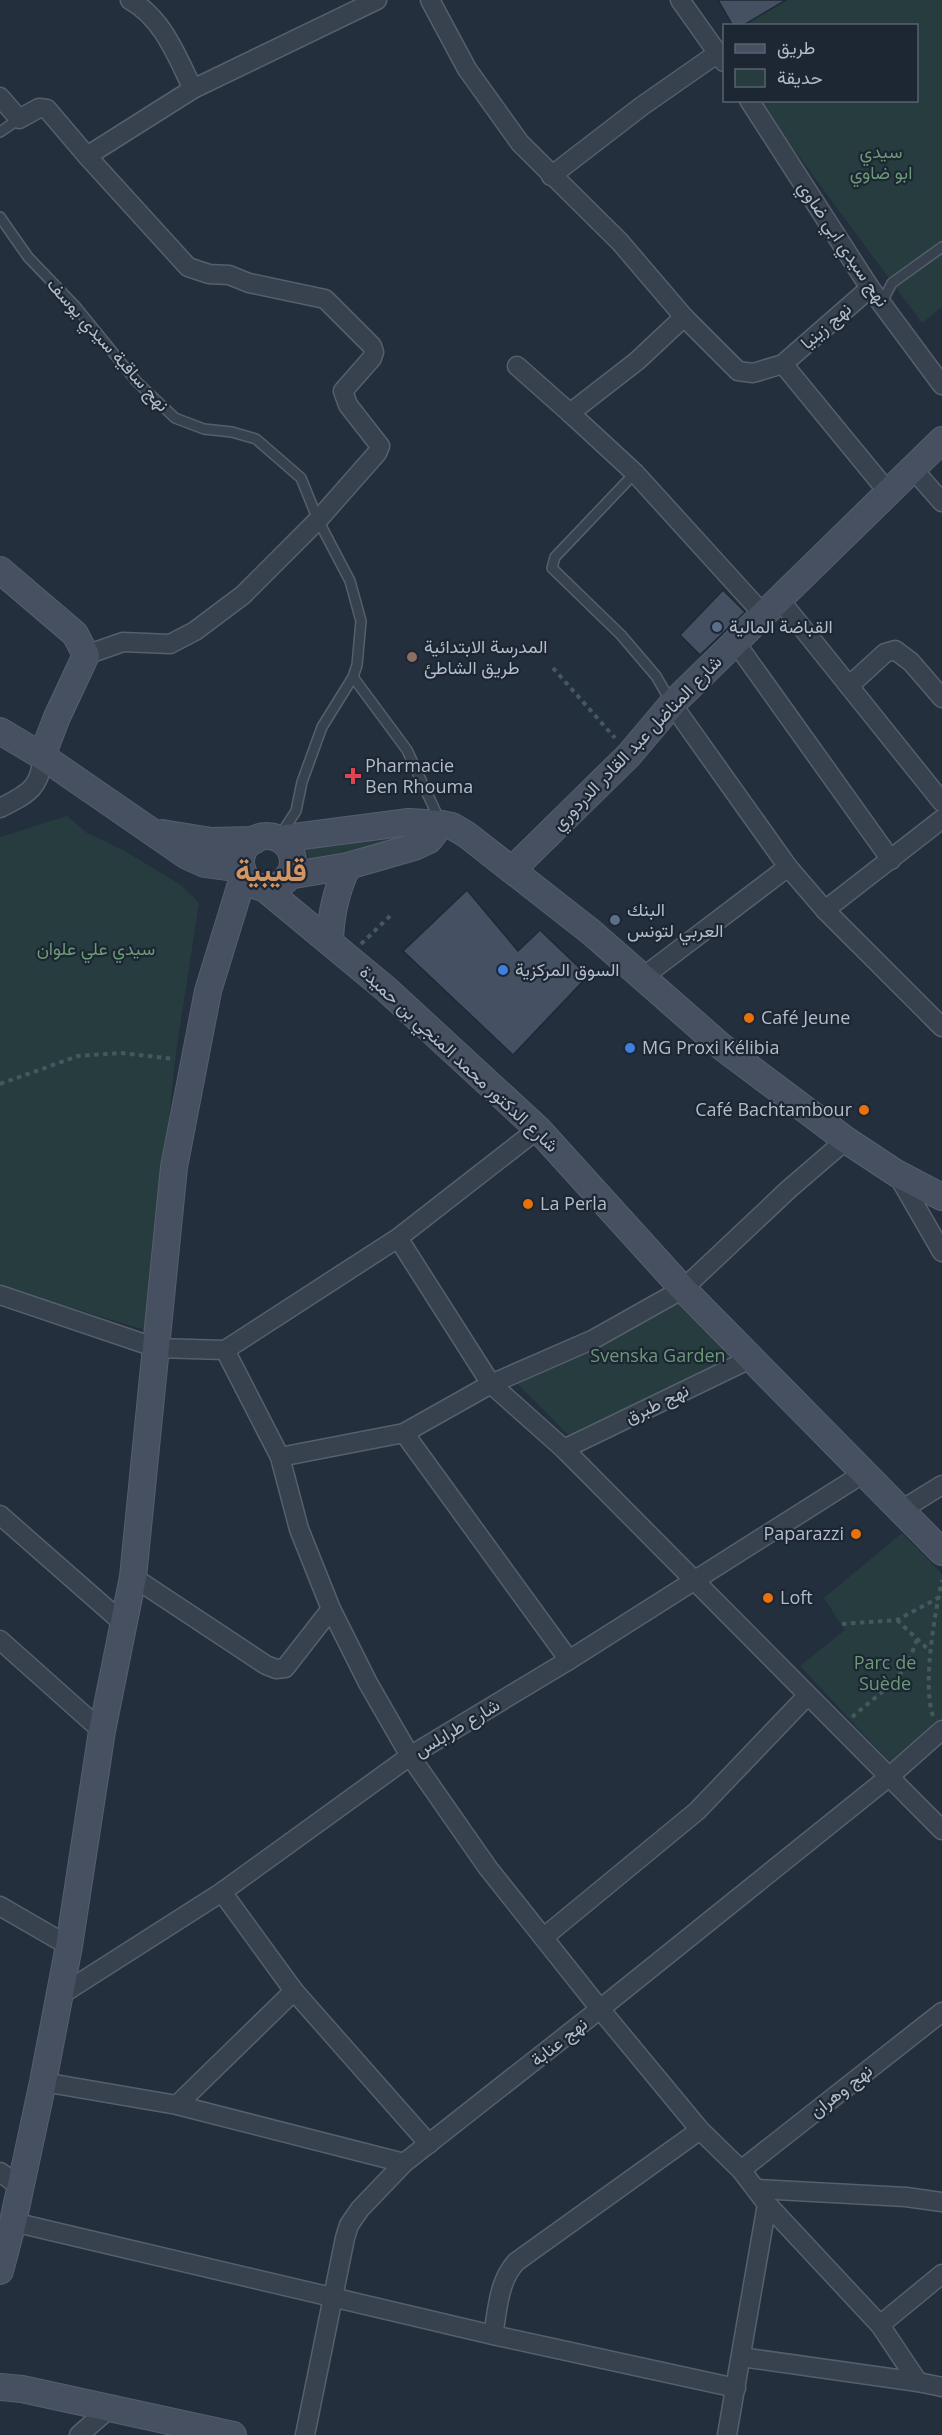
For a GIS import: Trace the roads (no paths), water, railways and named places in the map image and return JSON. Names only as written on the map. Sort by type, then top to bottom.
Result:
[{"type":"street","points":[[130,0],[152,16],[162,30],[193,89]]},
{"type":"street","points":[[87,156],[193,89],[377,0]]},
{"type":"street","points":[[430,0],[467,69],[520,143],[620,242],[684,317],[738,370],[753,373],[783,364],[888,492]]},
{"type":"street","points":[[551,176],[642,105],[721,58],[680,0]]},
{"type":"street","points":[[0,97],[19,119],[39,108],[47,109],[188,267],[209,274],[229,275],[249,283],[325,299],[372,346],[374,352],[372,358],[343,391],[348,405],[380,446],[377,453],[318,520],[243,595],[195,631],[170,644],[123,642],[86,655],[57,717],[42,756],[39,780],[30,791],[0,808]]},
{"type":"street","name":"نهج سيدي ابي ضاوي","points":[[750,102],[870,288],[942,385]]},
{"type":"street","name":"نهج زينيا","points":[[783,364],[870,288]]},
{"type":"street","points":[[570,413],[637,361],[684,317]]},
{"type":"street","points":[[517,366],[635,473],[849,686],[942,802]]},
{"type":"street","name":"شارع المناضل عبد القادر الدردوري","points":[[512,870],[629,755],[672,704],[942,440]]},
{"type":"street","points":[[912,468],[942,502]]},
{"type":"street","points":[[0,570],[75,633],[86,655]]},
{"type":"street","points":[[736,643],[891,860]]},
{"type":"street","points":[[849,686],[885,653],[895,650],[904,655],[942,698]]},
{"type":"street","points":[[672,704],[788,867],[825,910],[942,1027]]},
{"type":"street","points":[[0,731],[42,756],[188,856],[204,864],[252,879],[280,884],[288,876],[293,860],[286,845],[270,839],[245,849],[242,856],[252,879],[224,941],[208,991],[174,1167],[133,1577],[102,1731],[69,1947],[43,2082],[10,2179],[7,2228],[0,2271]]},
{"type":"street","points":[[825,910],[942,819]]},
{"type":"street","points":[[144,827],[200,840],[233,842],[409,822],[452,826],[591,932],[722,1047],[846,1140],[896,1173],[942,1197]]},
{"type":"street","points":[[288,876],[348,866],[422,844],[429,840],[441,824]]},
{"type":"street","points":[[339,949],[330,925],[336,894],[348,866]]},
{"type":"street","points":[[643,977],[788,867]]},
{"type":"street","name":"شارع الدكتور محمد المنجي بن حميدة","points":[[252,879],[339,949],[453,1049],[538,1129],[683,1289],[942,1552]]},
{"type":"street","points":[[0,1295],[157,1348],[225,1350],[398,1238],[538,1129]]},
{"type":"street","points":[[280,1457],[405,1433],[492,1384],[594,1339],[683,1289],[773,1204],[846,1140]]},
{"type":"street","points":[[896,1173],[942,1252]]},
{"type":"street","points":[[398,1238],[492,1384],[564,1449],[942,1830]]},
{"type":"street","points":[[225,1350],[280,1457],[299,1529],[331,1609],[368,1683],[410,1756],[488,1868],[600,2009],[700,2130],[741,2170],[767,2204],[880,2325],[918,2382]]},
{"type":"street","name":"نهج طبرق","points":[[564,1449],[750,1359]]},
{"type":"street","points":[[405,1433],[569,1660]]},
{"type":"street","name":"شارع طرابلس","points":[[59,1996],[222,1892],[410,1756],[569,1660],[864,1473]]},
{"type":"street","points":[[900,1511],[942,1485]]},
{"type":"street","points":[[0,1515],[123,1623]]},
{"type":"street","points":[[133,1577],[276,1669],[285,1668],[331,1609]]},
{"type":"street","points":[[0,1640],[102,1731]]},
{"type":"street","points":[[544,1937],[697,1811],[807,1696]]},
{"type":"street","name":"نهج عنابة","points":[[305,2435],[332,2295],[349,2225],[360,2209],[404,2163],[890,1776],[939,1725]]},
{"type":"street","points":[[222,1892],[294,1991],[429,2144]]},
{"type":"street","points":[[0,1906],[69,1947]]},
{"type":"street","points":[[177,2105],[294,1991]]},
{"type":"street","name":"نهج وهران","points":[[741,2170],[942,2012]]},
{"type":"street","points":[[43,2082],[177,2105],[404,2163]]},
{"type":"street","points":[[494,2335],[502,2282],[506,2272],[516,2262],[700,2130]]},
{"type":"street","points":[[757,2189],[906,2197],[942,2202]]},
{"type":"street","points":[[727,2435],[767,2204]]},
{"type":"street","points":[[7,2228],[332,2295],[494,2335],[736,2388]]},
{"type":"street","points":[[880,2325],[942,2274]]},
{"type":"street","points":[[741,2357],[942,2387]]},
{"type":"street","points":[[0,2367],[11,2388],[233,2435]]},
{"type":"street","points":[[79,2435],[110,2408]]},
{"type":"lane","points":[[0,132],[19,119]]},
{"type":"lane","name":"نهج ساقية سيدي يوسف","points":[[0,217],[28,257],[76,307],[137,382],[174,418],[204,429],[232,432],[255,439],[272,451],[301,478],[318,520],[350,581],[361,621],[357,665],[353,677],[322,727],[302,782],[296,811],[270,839]]},
{"type":"lane","points":[[882,302],[892,284],[942,247]]},
{"type":"lane","points":[[635,473],[555,557],[552,568],[621,636],[656,676],[672,704]]},
{"type":"lane","points":[[353,677],[407,750],[441,824]]},
{"type":"place","name":"القباضة المالية","points":[[717,627]]},
{"type":"place","name":"المدرسة الابتدائية طريق الشاطئ","points":[[412,657]]},
{"type":"place","name":"Pharmacie Ben Rhouma","points":[[353,776]]},
{"type":"place","name":"البنك العربي لتونس","points":[[615,920]]},
{"type":"place","name":"السوق المركزية","points":[[503,970]]},
{"type":"place","name":"Café Jeune","points":[[749,1018]]},
{"type":"place","name":"MG Proxi Kélibia","points":[[630,1048]]},
{"type":"place","name":"Café Bachtambour","points":[[864,1110]]},
{"type":"place","name":"La Perla","points":[[528,1204]]},
{"type":"place","name":"Paparazzi","points":[[856,1534]]},
{"type":"place","name":"Loft","points":[[768,1598]]},
{"type":"district","name":"قليبية","points":[[271,871]]},
{"type":"park label","name":"سيدي ابو ضاوي","points":[[881,162]]},
{"type":"park label","name":"سيدي علي علوان","points":[[96,949]]},
{"type":"park label","name":"Svenska Garden","points":[[658,1356]]},
{"type":"park label","name":"Parc de Suède","points":[[885,1673]]}]
